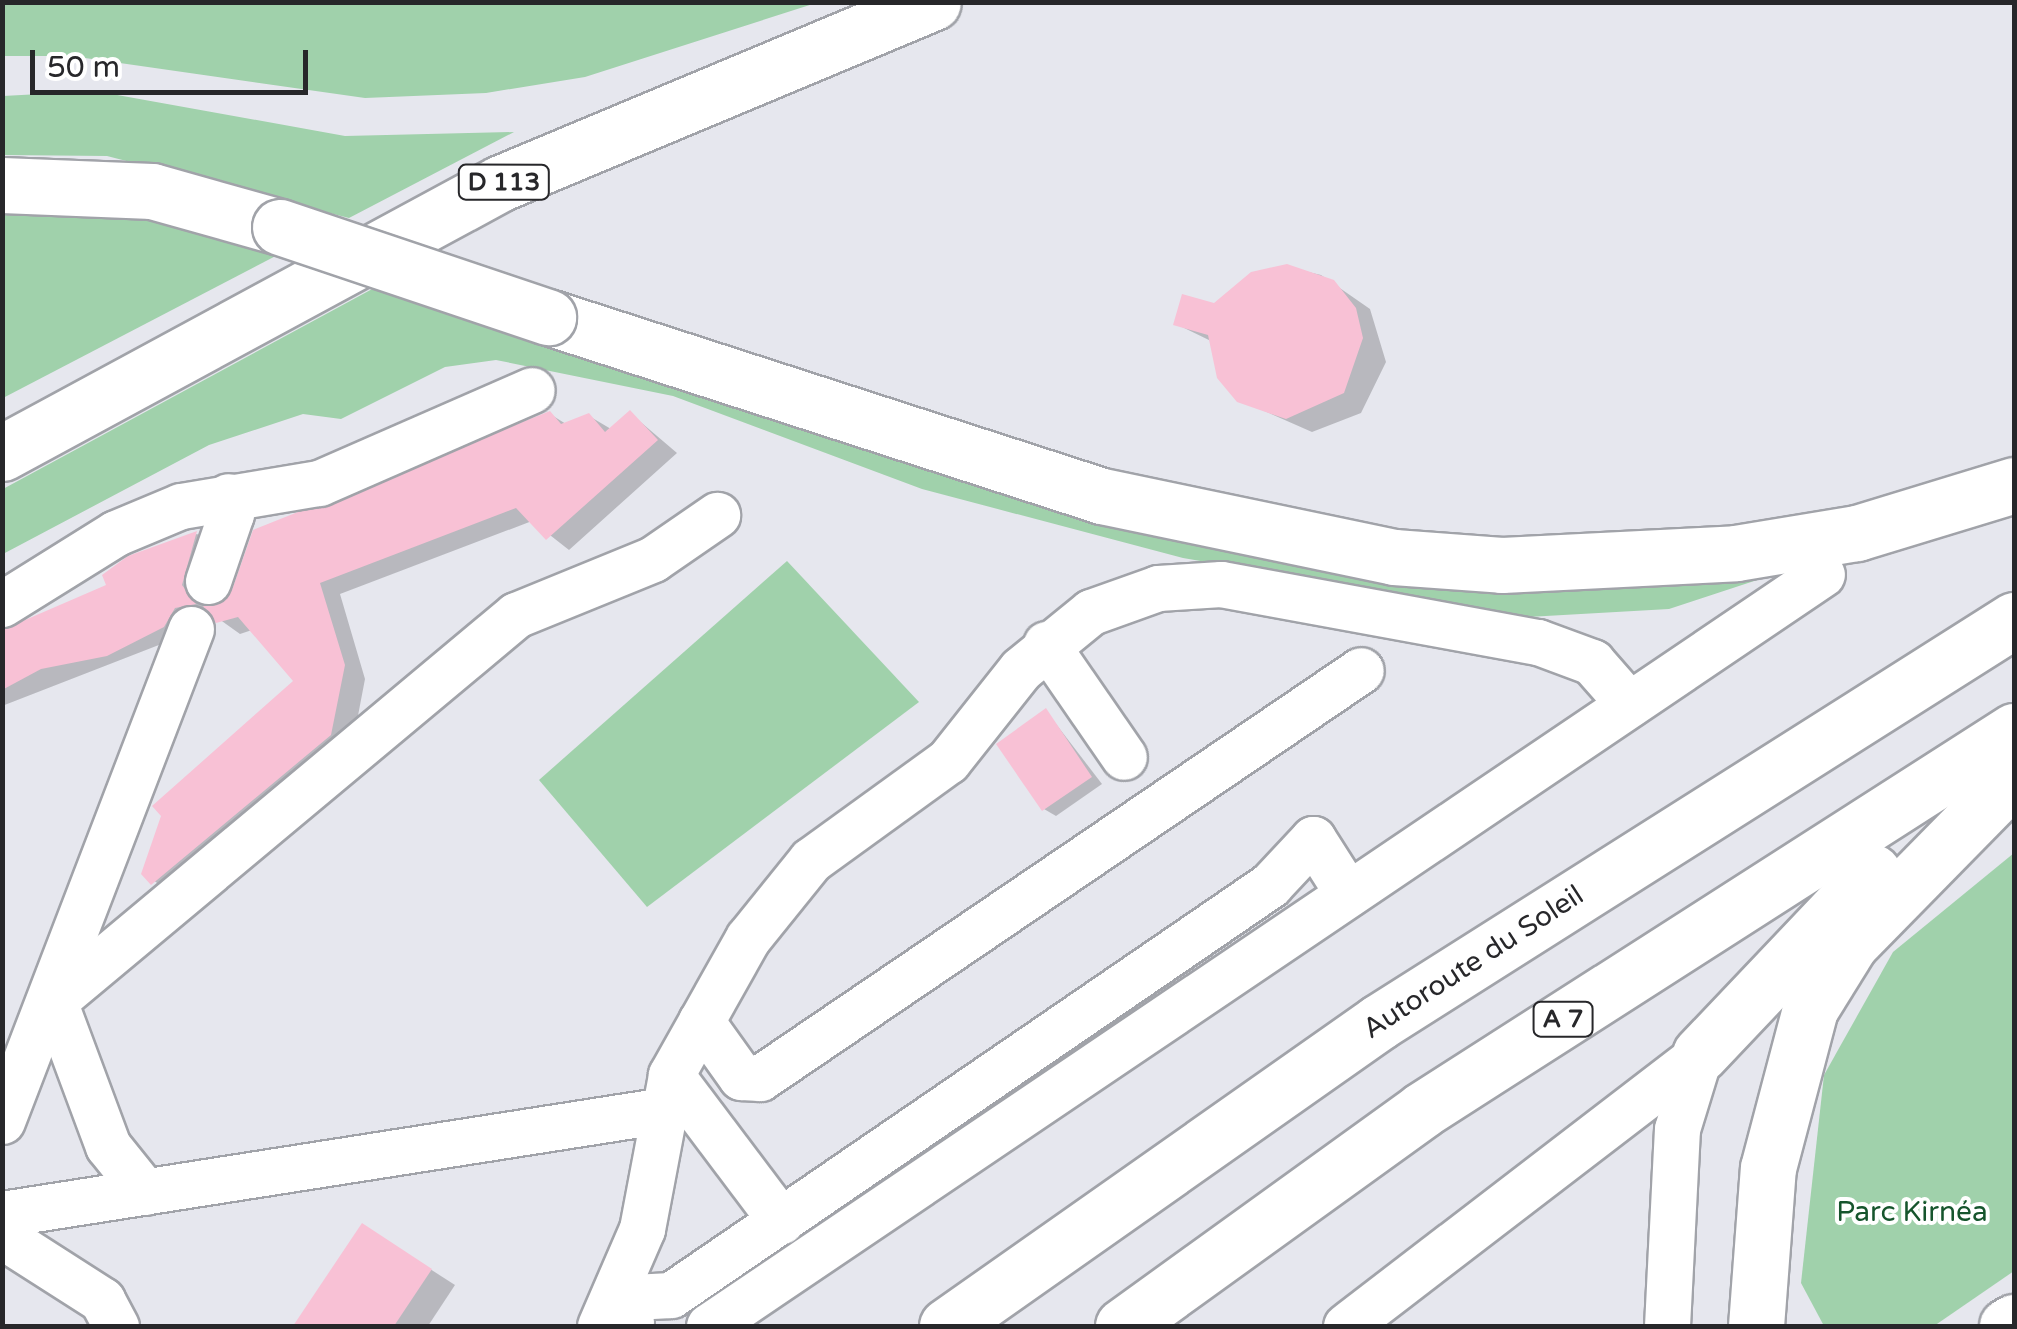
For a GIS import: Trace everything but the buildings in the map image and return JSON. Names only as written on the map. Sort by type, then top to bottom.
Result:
[{"type":"main road","name":"D 113","points":[[2,452],[501,183],[933,2]]},
{"type":"main road","points":[[2,185],[152,191],[280,228],[1102,496],[1394,557],[1502,565],[1736,553],[1857,533],[2014,485]]},
{"type":"main road","name":"D 113","points":[[2,464],[96,403]]},
{"type":"main road","name":"Autoroute du Soleil","points":[[947,1326],[1379,1022],[2014,620]]},
{"type":"main road","name":"A 7","points":[[1123,1326],[1422,1110],[2014,730]]},
{"type":"main road","points":[[1700,1054],[1857,885],[2014,775]]},
{"type":"main road","points":[[1762,1317],[1778,1115],[1810,1009],[1851,942],[2014,775]]},
{"type":"main road","points":[[2006,1326],[2014,1322]]},
{"type":"street","points":[[2,604],[116,533],[228,496],[318,483],[532,390]]},
{"type":"street","points":[[208,581],[228,496]]},
{"type":"street","points":[[54,1001],[516,614],[653,559],[716,515]]},
{"type":"street","points":[[709,1326],[1822,574]]},
{"type":"street","points":[[616,1317],[642,1228],[664,1093],[748,938],[811,860],[948,761],[1046,644],[1124,598],[1221,584],[1538,642],[1592,662],[1629,704]]},
{"type":"street","points":[[2,1121],[54,1001],[191,628]]},
{"type":"street","points":[[1046,644],[1124,757]]},
{"type":"street","points":[[701,1021],[740,1077],[760,1078],[1361,670]]},
{"type":"street","points":[[616,1317],[671,1296],[1270,885],[1313,838],[1348,894]]},
{"type":"street","points":[[97,884],[155,916]]},
{"type":"street","points":[[54,1001],[108,1146],[131,1195]]},
{"type":"street","points":[[1346,1326],[1700,1054]]},
{"type":"street","points":[[1666,1326],[1677,1130],[1700,1054]]},
{"type":"street","points":[[664,1093],[781,1220]]},
{"type":"street","points":[[2,1214],[131,1195],[664,1093]]},
{"type":"street","points":[[2,1236],[102,1300],[116,1326]]},
{"type":"green space","points":[[2,3],[816,3],[585,77],[486,93],[365,98],[71,56],[3,56]]},
{"type":"green space","points":[[95,91],[345,136],[514,132],[349,218],[107,156],[3,155],[3,96]]},
{"type":"green space","points":[[41,196],[291,248],[3,398],[3,200]]},
{"type":"green space","points":[[387,281],[1253,547],[1836,554],[1669,609],[1528,617],[1183,558],[922,489],[673,396],[496,360],[445,367],[341,419],[303,414],[209,445],[3,554],[3,489]]},
{"type":"green space","points":[[787,561],[919,702],[647,907],[539,780]]},
{"type":"green space","name":"Parc Kirnéa","points":[[2014,853],[2014,1271],[1934,1326],[1824,1326],[1801,1283],[1824,1075],[1893,952]]}]
